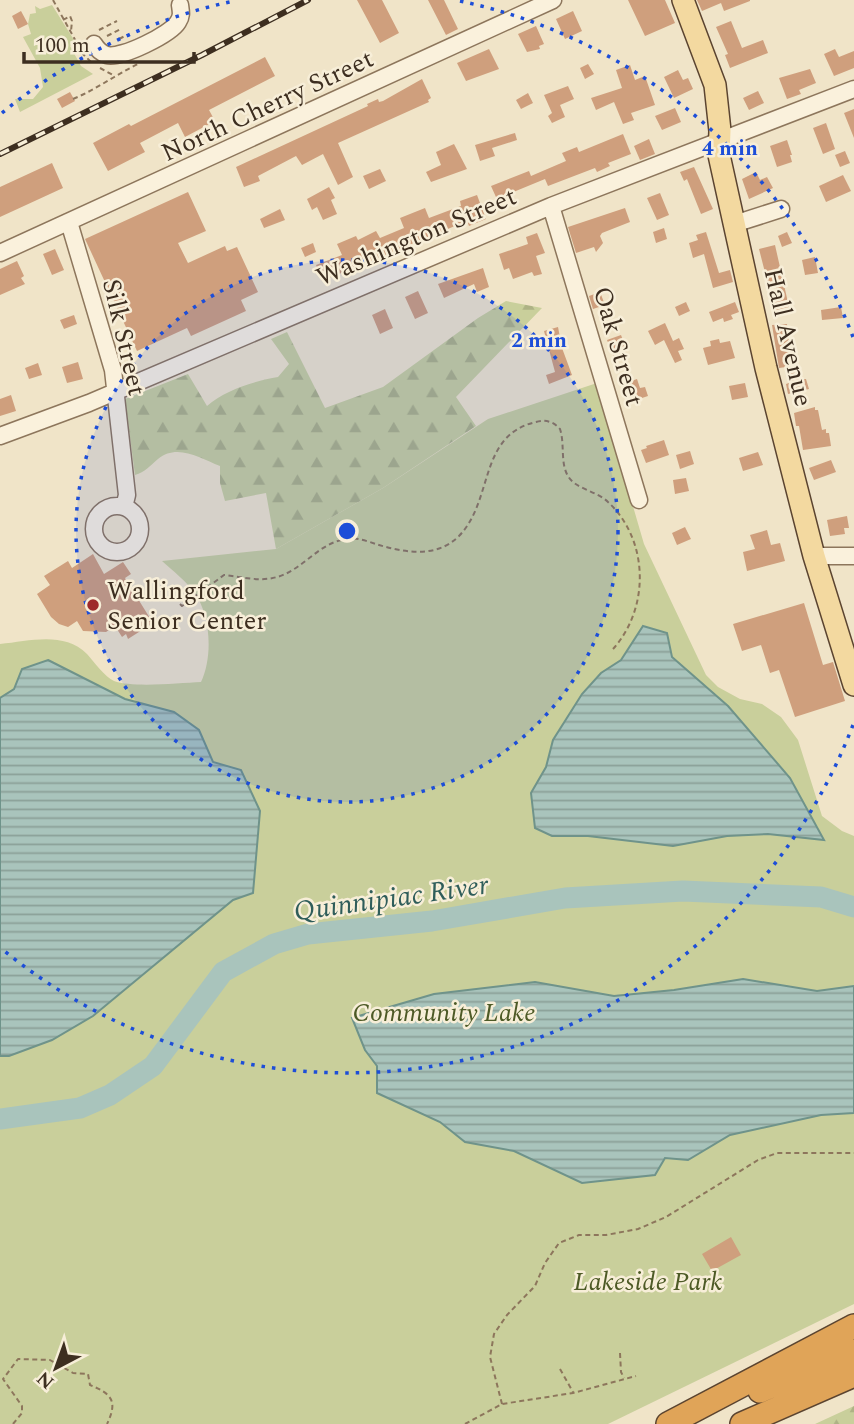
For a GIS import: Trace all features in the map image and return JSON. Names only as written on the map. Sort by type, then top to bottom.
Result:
[{"type":"highway","points":[[668,1424],[854,1326]]},
{"type":"highway","points":[[683,1424],[854,1351]]},
{"type":"highway","points":[[742,1424],[854,1375]]},
{"type":"highway","points":[[752,1424],[832,1385]]},
{"type":"main road","name":"Hall Avenue","points":[[683,0],[715,85],[719,155],[766,368],[814,556],[854,685]]},
{"type":"street","name":"North Cherry Street","points":[[0,253],[553,0]]},
{"type":"street","points":[[99,37],[100,51],[109,56],[125,53],[173,28],[180,19],[180,5]]},
{"type":"street","name":"Washington Street","points":[[0,436],[89,403],[551,206],[854,89]]},
{"type":"street","name":"Oak Street","points":[[551,206],[639,500]]},
{"type":"street","points":[[734,224],[781,209]]},
{"type":"street","name":"Silk Street","points":[[69,222],[113,370],[127,495],[124,507]]},
{"type":"street","points":[[814,556],[854,555]]},
{"type":"path","points":[[53,0],[62,20],[88,61],[114,76]]},
{"type":"path","points":[[62,20],[69,16],[72,21],[71,32]]},
{"type":"path","points":[[99,37],[117,21]]},
{"type":"path","points":[[99,37],[121,29]]},
{"type":"path","points":[[180,604],[182,606],[190,603],[224,575],[254,579],[280,577],[339,541],[358,539],[410,552],[426,552],[451,544],[470,524],[477,511],[494,456],[508,435],[520,426],[541,420],[560,429],[569,479],[609,502],[625,522],[638,553],[641,568],[638,595],[634,610],[613,649]]},
{"type":"path","points":[[502,1404],[490,1357],[494,1334],[507,1315],[535,1286],[545,1263],[559,1243],[579,1235],[606,1235],[638,1229],[666,1217],[758,1160],[777,1153],[854,1153]]},
{"type":"path","points":[[620,1353],[624,1379]]},
{"type":"path","points":[[13,1424],[22,1413],[22,1406],[3,1379],[18,1359],[50,1360],[73,1373],[88,1374],[90,1385],[111,1398],[114,1409],[107,1424]]},
{"type":"path","points":[[560,1369],[573,1393]]},
{"type":"path","points":[[465,1424],[502,1404],[573,1393],[636,1376]]},
{"type":"green space","points":[[52,5],[74,40],[70,46],[81,66],[93,74],[20,112],[15,99],[33,99],[43,87],[40,68],[23,37],[31,34],[28,24],[30,14],[36,13],[35,6],[40,9]]},
{"type":"green space","points":[[506,301],[542,308],[456,397],[476,426],[383,488],[276,549],[266,493],[225,501],[220,483],[220,466],[189,453],[173,452],[165,454],[135,475],[125,399],[188,374],[207,406],[222,395],[241,387],[278,377],[289,364],[271,339],[287,332],[325,408],[383,387],[478,318]]},
{"type":"green space","name":"Community Lake","points":[[597,383],[644,544],[706,675],[718,687],[740,699],[762,704],[781,717],[798,740],[822,816],[842,831],[854,836],[854,1304],[608,1424],[0,1424],[0,644],[46,639],[68,642],[87,654],[111,679],[122,683],[201,682],[209,649],[204,612],[191,588],[162,561],[276,549],[383,488],[488,419]]},
{"type":"green space","points":[[854,1406],[854,1424],[815,1424]]},
{"type":"water","points":[[643,626],[667,633],[672,657],[728,706],[790,778],[824,840],[768,834],[727,836],[673,846],[588,836],[552,836],[535,828],[531,793],[546,767],[553,740],[582,694],[601,673],[621,660]]},
{"type":"water","points":[[48,660],[125,699],[174,712],[199,730],[213,762],[241,770],[260,811],[253,893],[233,900],[93,1016],[52,1040],[9,1056],[0,1056],[0,698],[14,689],[22,669]]},
{"type":"water","points":[[743,979],[817,991],[854,986],[854,1113],[821,1115],[730,1135],[688,1160],[665,1158],[655,1175],[582,1183],[514,1151],[465,1142],[440,1122],[377,1093],[377,1066],[365,1050],[352,1018],[434,994],[535,982],[614,996]]},
{"type":"building","points":[[357,0],[382,0],[399,33],[380,43]]},
{"type":"building","points":[[428,0],[444,0],[458,29],[446,35]]},
{"type":"building","points":[[628,0],[665,0],[675,23],[645,36]]},
{"type":"building","points":[[697,0],[750,1],[724,11],[721,3],[702,11]]},
{"type":"building","points":[[21,11],[28,24],[18,29],[12,16]]},
{"type":"building","points":[[573,11],[582,31],[565,39],[556,19]]},
{"type":"building","points":[[731,21],[742,48],[763,40],[768,53],[730,68],[725,55],[728,54],[716,27]]},
{"type":"building","points":[[536,26],[544,44],[539,46],[540,49],[527,52],[518,34]]},
{"type":"building","points":[[489,49],[499,69],[466,81],[457,63]]},
{"type":"building","points":[[835,49],[839,57],[854,51],[854,68],[834,76],[824,54]]},
{"type":"building","points":[[265,57],[275,76],[209,110],[215,121],[185,137],[178,123],[140,143],[145,152],[108,171],[93,143]]},
{"type":"building","points":[[588,64],[594,74],[585,79],[580,68]]},
{"type":"building","points":[[630,65],[635,80],[645,76],[655,105],[631,113],[634,120],[623,124],[614,102],[596,110],[591,98],[622,88],[616,70]]},
{"type":"building","points":[[810,69],[816,83],[799,90],[801,94],[787,99],[779,78]]},
{"type":"building","points":[[678,70],[683,80],[688,78],[693,89],[674,98],[664,77]]},
{"type":"building","points":[[422,79],[431,98],[429,102],[338,143],[353,177],[338,185],[323,154],[302,165],[296,156],[258,176],[260,181],[244,187],[236,167],[378,99],[379,102],[383,101]]},
{"type":"building","points":[[568,86],[574,99],[560,105],[565,117],[552,123],[548,116],[552,113],[544,95]]},
{"type":"building","points":[[758,91],[764,103],[749,110],[743,98]]},
{"type":"building","points":[[70,92],[75,101],[62,108],[57,99]]},
{"type":"building","points":[[528,93],[533,103],[521,109],[516,100]]},
{"type":"building","points":[[675,108],[681,122],[662,130],[655,116]]},
{"type":"building","points":[[854,109],[854,138],[844,113]]},
{"type":"building","points":[[826,123],[835,149],[823,154],[813,128]]},
{"type":"building","points":[[515,133],[517,140],[492,148],[495,156],[480,161],[475,145]]},
{"type":"building","points":[[623,134],[631,154],[608,163],[610,166],[597,172],[595,168],[548,186],[545,179],[511,193],[514,201],[500,206],[491,186],[529,171],[531,176],[566,161],[562,153],[577,147],[579,152]]},
{"type":"building","points":[[649,139],[655,154],[640,160],[634,146]]},
{"type":"building","points":[[787,140],[792,162],[777,167],[770,146]]},
{"type":"building","points":[[454,144],[467,169],[431,182],[426,172],[441,165],[436,152]]},
{"type":"building","points":[[845,151],[850,163],[840,167],[835,155]]},
{"type":"building","points":[[52,163],[63,188],[0,217],[0,187]]},
{"type":"building","points":[[694,167],[713,209],[701,214],[687,179],[684,181],[680,172]]},
{"type":"building","points":[[380,169],[386,181],[369,189],[363,176]]},
{"type":"building","points":[[756,172],[760,180],[767,177],[773,188],[749,199],[742,179]]},
{"type":"building","points":[[843,175],[851,191],[826,202],[819,186]]},
{"type":"building","points":[[329,187],[335,198],[331,200],[337,214],[323,220],[317,207],[312,210],[307,199]]},
{"type":"building","points":[[188,192],[206,231],[178,243],[188,263],[225,246],[227,251],[237,247],[258,292],[241,300],[246,311],[191,336],[187,328],[137,351],[85,239]]},
{"type":"building","points":[[660,193],[669,215],[657,220],[647,198]]},
{"type":"building","points":[[477,195],[486,219],[469,226],[467,221],[322,281],[316,265],[342,255],[337,244],[356,236],[358,240],[376,231],[380,238],[404,228],[400,218],[425,208],[429,218],[461,206],[460,201]]},
{"type":"building","points":[[625,208],[630,222],[602,233],[600,236],[603,243],[596,252],[594,247],[576,253],[568,227]]},
{"type":"building","points":[[280,209],[285,220],[264,228],[260,219]]},
{"type":"building","points":[[664,228],[667,239],[656,243],[653,232]]},
{"type":"building","points":[[706,232],[719,273],[730,270],[733,282],[713,288],[704,254],[693,258],[689,243],[698,240],[696,235]]},
{"type":"building","points":[[787,232],[792,243],[782,247],[778,236]]},
{"type":"building","points":[[537,233],[545,253],[536,256],[542,274],[534,276],[532,272],[513,279],[509,268],[504,270],[499,254],[528,244],[526,237]]},
{"type":"building","points":[[313,243],[316,252],[305,257],[301,248]]},
{"type":"building","points":[[775,245],[789,307],[774,311],[771,301],[778,299],[775,282],[768,284],[759,249]]},
{"type":"building","points":[[55,249],[64,270],[52,275],[43,254]]},
{"type":"building","points":[[815,257],[818,273],[805,275],[802,260]]},
{"type":"building","points":[[17,261],[25,284],[0,295],[0,269]]},
{"type":"building","points":[[483,268],[489,287],[477,292],[474,284],[444,298],[438,284]]},
{"type":"building","points":[[418,291],[428,313],[415,319],[405,297]]},
{"type":"building","points":[[600,292],[605,305],[593,309],[589,296]]},
{"type":"building","points":[[686,302],[690,311],[679,316],[675,307]]},
{"type":"building","points":[[735,302],[739,312],[731,315],[733,319],[724,322],[723,318],[713,322],[709,312]]},
{"type":"building","points":[[841,307],[843,318],[822,320],[821,310]]},
{"type":"building","points":[[385,309],[393,328],[380,334],[372,315]]},
{"type":"building","points":[[74,315],[77,324],[64,329],[60,320]]},
{"type":"building","points":[[665,323],[673,341],[679,338],[684,349],[678,351],[682,360],[675,363],[664,340],[655,345],[648,331]]},
{"type":"building","points":[[787,324],[795,379],[806,379],[809,389],[788,394],[786,367],[779,368],[772,325]]},
{"type":"building","points":[[558,327],[572,375],[549,384],[546,375],[555,372],[544,331]]},
{"type":"building","points":[[621,335],[627,351],[614,357],[607,340]]},
{"type":"building","points":[[719,339],[720,343],[730,341],[735,358],[708,365],[703,348],[711,346],[710,341]]},
{"type":"building","points":[[78,362],[83,379],[67,383],[62,367]]},
{"type":"building","points":[[38,363],[42,375],[29,379],[25,368]]},
{"type":"building","points":[[637,379],[640,388],[645,387],[648,396],[630,402],[623,384]]},
{"type":"building","points":[[745,383],[748,397],[732,400],[729,386]]},
{"type":"building","points":[[11,395],[16,411],[0,416],[0,399]]},
{"type":"building","points":[[815,407],[822,430],[826,429],[826,433],[829,433],[831,446],[803,450],[794,413]]},
{"type":"building","points":[[664,440],[669,455],[646,463],[641,450]]},
{"type":"building","points":[[690,451],[694,464],[680,469],[676,455]]},
{"type":"building","points":[[758,452],[763,465],[743,471],[739,458]]},
{"type":"building","points":[[831,460],[836,472],[814,480],[809,468]]},
{"type":"building","points":[[686,478],[689,491],[675,494],[673,480]]},
{"type":"building","points":[[847,516],[849,528],[844,528],[845,534],[830,536],[827,520]]},
{"type":"building","points":[[685,527],[691,539],[677,545],[672,533]]},
{"type":"building","points":[[767,530],[771,545],[780,543],[785,561],[747,571],[743,552],[755,549],[750,535]]},
{"type":"building","name":"Wallingford Senior Center","points":[[93,554],[104,574],[123,562],[131,574],[125,578],[153,623],[128,639],[126,634],[122,637],[115,626],[106,632],[83,631],[77,621],[68,627],[59,624],[51,617],[37,594],[50,585],[44,576],[68,561],[72,568]]},
{"type":"building","points":[[804,603],[823,665],[833,662],[845,701],[795,717],[779,670],[770,673],[761,645],[742,651],[733,624]]},
{"type":"building","points":[[731,1237],[741,1255],[712,1271],[702,1254]]},
{"type":"waterway","name":"Quinnipiac River","points":[[0,1119],[80,1108],[110,1095],[153,1066],[223,972],[274,944],[308,934],[432,921],[565,898],[683,891],[821,897],[854,907]]},
{"type":"railway","points":[[0,154],[308,0]]},
{"type":"place","name":"Wallingford Senior Center","points":[[93,605]]},
{"type":"park label","name":"Lakeside Park","points":[[648,1281]]}]
